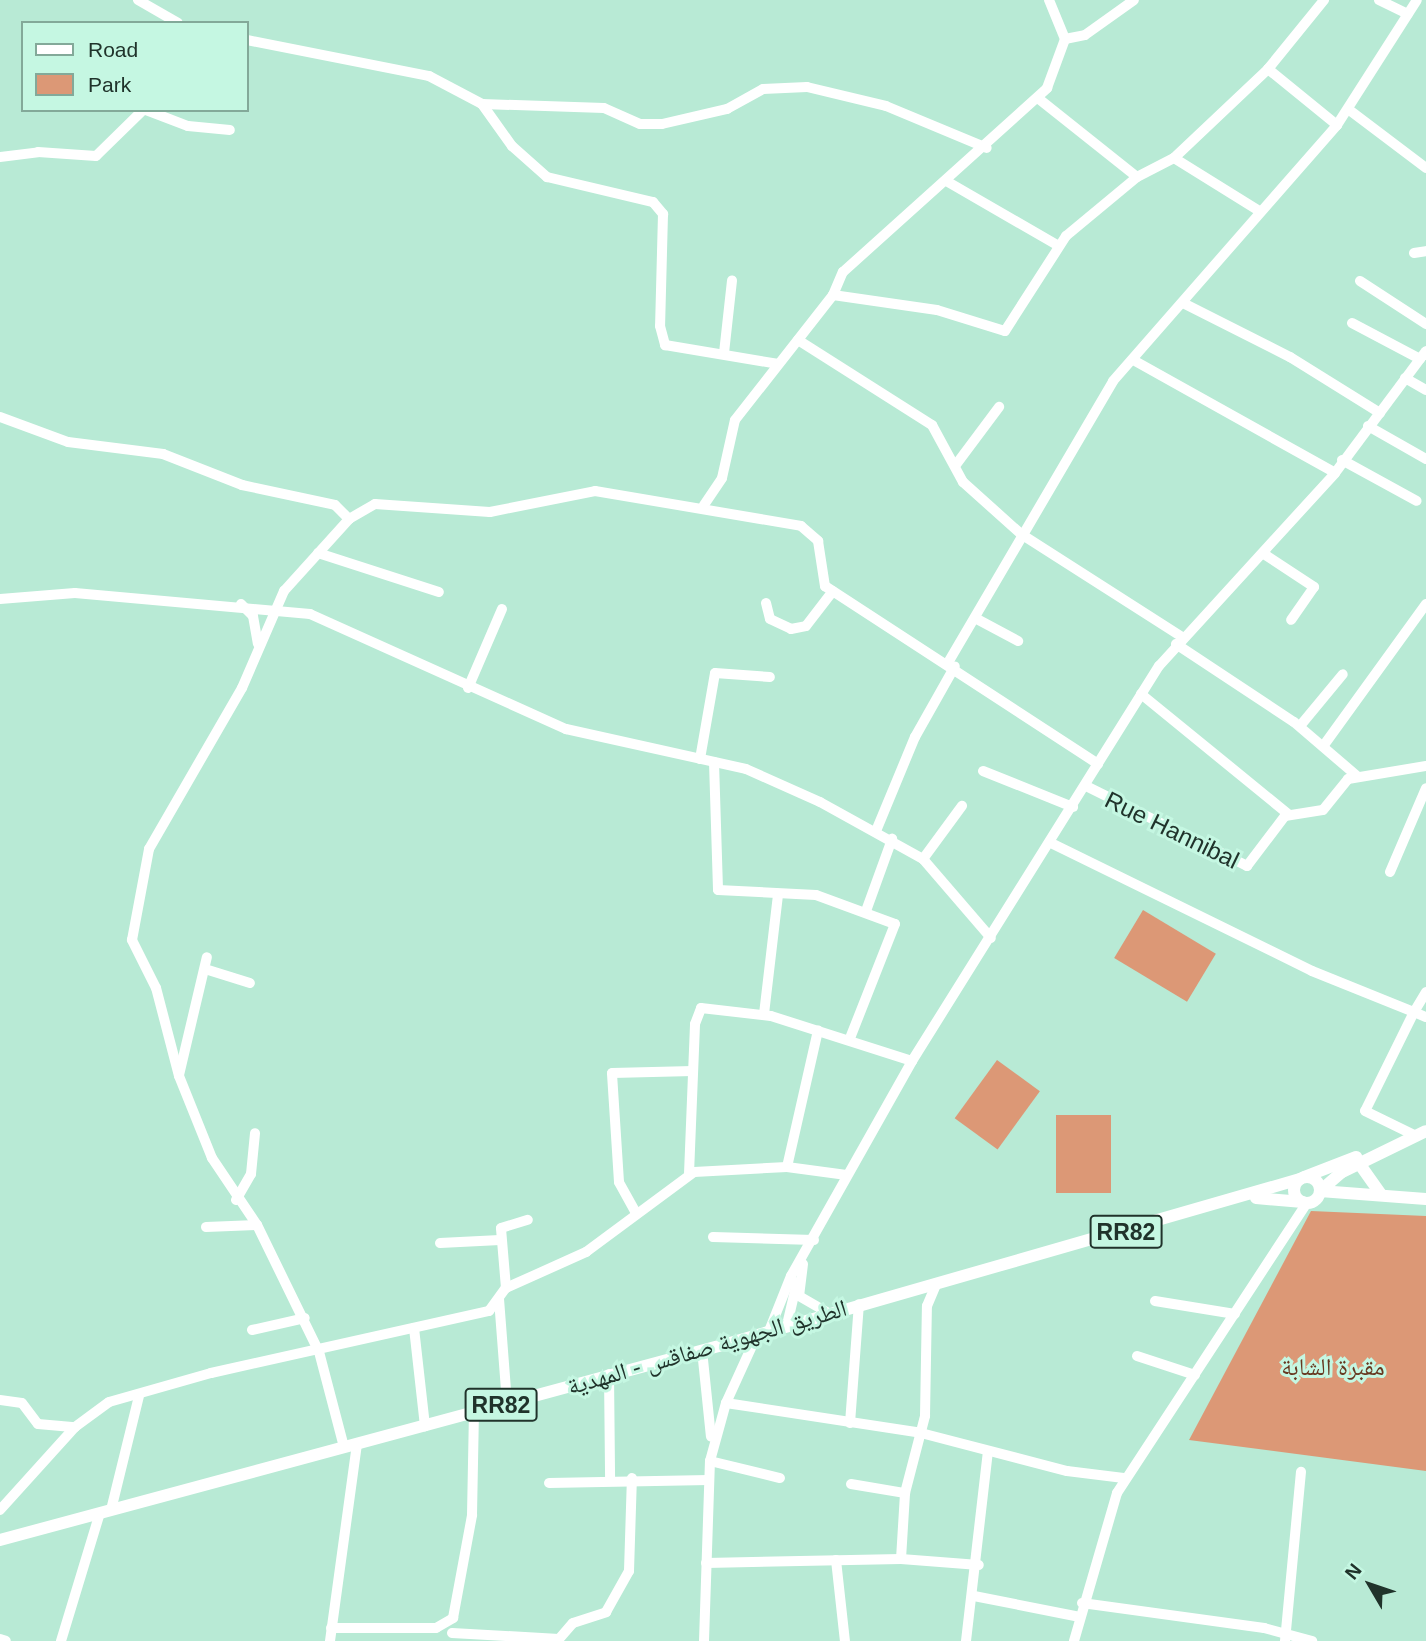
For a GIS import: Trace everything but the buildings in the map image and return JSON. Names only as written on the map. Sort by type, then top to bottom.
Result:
[{"type":"main road","name":"الطريق الجهوية صفاقس - المهدية","points":[[0,1540],[507,1404],[859,1304],[1252,1198],[1302,1178],[1357,1161],[1421,1134]]},
{"type":"main road","name":"الطريق الجهوية صفاقس - المهدية","points":[[1252,1198],[1311,1198],[1357,1161]]},
{"type":"main road","points":[[1357,1161],[1380,1193]]},
{"type":"main road","points":[[1311,1198],[1315,1180],[1302,1178],[1295,1194],[1311,1198],[1426,1199]]},
{"type":"main road","points":[[1311,1198],[1380,1193],[1398,1197]]},
{"type":"street","points":[[138,0],[173,21]]},
{"type":"street","points":[[704,505],[722,478],[735,420],[833,295],[851,263],[987,148],[1039,99],[1057,70],[1065,39],[1049,0]]},
{"type":"street","points":[[1065,39],[1085,35],[1134,0]]},
{"type":"street","points":[[833,295],[937,310],[1005,331],[1057,245],[1137,177],[1174,158],[1268,69],[1324,0]]},
{"type":"street","points":[[1379,0],[1408,15]]},
{"type":"street","points":[[876,831],[915,737],[975,618],[1102,397],[1185,304],[1259,211],[1337,125],[1417,0]]},
{"type":"street","points":[[248,40],[404,69],[482,104],[604,108],[640,124],[662,124],[727,109],[764,89],[807,87],[886,106],[987,148]]},
{"type":"street","points":[[1268,69],[1337,125]]},
{"type":"street","points":[[1039,99],[1137,177]]},
{"type":"street","points":[[482,104],[512,146],[547,177],[657,204],[663,214],[662,340],[673,350],[724,353],[778,364]]},
{"type":"street","points":[[1348,109],[1426,168]]},
{"type":"street","points":[[0,157],[38,152],[96,156],[143,112]]},
{"type":"street","points":[[150,112],[188,126],[230,130]]},
{"type":"street","points":[[1174,158],[1259,211]]},
{"type":"street","points":[[948,182],[1057,245]]},
{"type":"street","points":[[1415,253],[1426,251]]},
{"type":"street","points":[[724,353],[732,280]]},
{"type":"street","points":[[1360,281],[1426,324]]},
{"type":"street","points":[[1185,304],[1290,357],[1380,414]]},
{"type":"street","points":[[704,1641],[710,1461],[726,1403],[846,1175],[912,1061],[1053,844],[1141,694],[1179,640],[1264,554],[1335,473],[1342,460],[1423,355],[1352,323]]},
{"type":"street","points":[[798,340],[932,425],[962,482],[1021,534],[1179,640],[1300,726],[1357,776]]},
{"type":"street","points":[[1135,362],[1335,473]]},
{"type":"street","points":[[1405,379],[1426,390]]},
{"type":"street","points":[[954,466],[999,407]]},
{"type":"street","points":[[0,417],[74,444],[163,454],[242,485],[335,505],[349,519]]},
{"type":"street","points":[[1368,426],[1426,459]]},
{"type":"street","points":[[1342,460],[1417,501]]},
{"type":"street","points":[[330,1641],[351,1446],[305,1318],[257,1225],[236,1200],[178,1076],[156,988],[132,946],[142,865],[258,648],[276,608],[318,553],[349,519],[375,504],[503,512],[595,491],[704,505],[810,530],[818,541],[822,580],[833,591],[952,664],[1098,764]]},
{"type":"street","points":[[318,553],[439,592]]},
{"type":"street","points":[[1264,554],[1314,587],[1291,620]]},
{"type":"street","points":[[766,603],[776,624],[799,628],[833,591]]},
{"type":"street","points":[[0,599],[75,593],[241,604],[310,614],[468,688],[566,729],[714,762],[765,778],[876,831],[923,859],[990,939]]},
{"type":"street","points":[[241,604],[253,616],[258,648]]},
{"type":"street","points":[[1324,745],[1426,604]]},
{"type":"street","points":[[468,688],[502,610]]},
{"type":"street","points":[[975,618],[1018,641]]},
{"type":"street","points":[[700,759],[715,673],[771,677]]},
{"type":"street","points":[[1300,726],[1343,674]]},
{"type":"street","points":[[1141,694],[1288,814],[1322,810],[1339,786],[1357,776],[1426,766]]},
{"type":"street","points":[[714,762],[718,890],[816,895],[892,921],[896,930],[850,1038]]},
{"type":"street","points":[[982,771],[1073,807]]},
{"type":"street","name":"Rue Hannibal","points":[[1086,786],[1243,866],[1254,862],[1288,814]]},
{"type":"street","points":[[1390,872],[1426,788]]},
{"type":"street","points":[[923,859],[962,806]]},
{"type":"street","points":[[866,911],[892,839]]},
{"type":"street","points":[[1053,844],[1312,971],[1426,1017]]},
{"type":"street","points":[[764,1014],[778,894]]},
{"type":"street","points":[[178,1076],[195,987],[205,970],[207,957]]},
{"type":"street","points":[[205,970],[250,983]]},
{"type":"street","points":[[1421,1134],[1365,1111],[1426,992]]},
{"type":"street","points":[[690,1174],[693,1071],[701,1008],[764,1014],[850,1038],[912,1061]]},
{"type":"street","points":[[787,1167],[818,1030]]},
{"type":"street","points":[[636,1213],[619,1182],[612,1073],[693,1071]]},
{"type":"street","points":[[236,1200],[251,1174],[255,1133]]},
{"type":"street","points":[[0,1510],[75,1427],[95,1409],[211,1373],[319,1352],[489,1311],[506,1288],[586,1252],[690,1174],[787,1167],[846,1175]]},
{"type":"street","points":[[1074,1641],[1106,1518],[1125,1478],[1311,1198]]},
{"type":"street","points":[[506,1288],[500,1240],[505,1223],[528,1220]]},
{"type":"street","points":[[206,1227],[257,1225]]},
{"type":"street","points":[[713,1237],[814,1240]]},
{"type":"street","points":[[440,1243],[500,1240]]},
{"type":"street","points":[[788,1325],[805,1256]]},
{"type":"street","points":[[799,1274],[805,1303],[828,1313]]},
{"type":"street","points":[[901,1559],[905,1493],[921,1433],[927,1306],[936,1285]]},
{"type":"street","points":[[499,1299],[507,1404]]},
{"type":"street","points":[[1154,1301],[1235,1314]]},
{"type":"street","points":[[850,1423],[859,1304]]},
{"type":"street","points":[[252,1330],[305,1318]]},
{"type":"street","points":[[414,1328],[425,1426]]},
{"type":"street","points":[[702,1350],[712,1450]]},
{"type":"street","points":[[1137,1356],[1195,1375]]},
{"type":"street","points":[[609,1374],[610,1478]]},
{"type":"street","points":[[61,1641],[105,1511],[139,1396]]},
{"type":"street","points":[[0,1400],[22,1402],[38,1424],[75,1427]]},
{"type":"street","points":[[726,1403],[921,1433],[988,1452],[1125,1478]]},
{"type":"street","points":[[474,1412],[472,1515],[452,1637],[559,1639],[580,1619],[606,1612],[629,1571],[632,1478]]},
{"type":"street","points":[[966,1641],[979,1565],[988,1452]]},
{"type":"street","points":[[710,1461],[780,1478]]},
{"type":"street","points":[[1286,1637],[1301,1472]]},
{"type":"street","points":[[549,1483],[610,1478],[709,1480]]},
{"type":"street","points":[[851,1484],[905,1493]]},
{"type":"street","points":[[706,1563],[901,1559],[979,1565]]},
{"type":"street","points":[[835,1560],[845,1641]]},
{"type":"street","points":[[974,1596],[1080,1617]]},
{"type":"street","points":[[1082,1603],[1312,1641]]},
{"type":"street","points":[[331,1628],[436,1628],[456,1609]]},
{"type":"street","points":[[0,1639],[6,1641]]},
{"type":"green space","points":[[1143,910],[1216,954],[1187,1002],[1114,958]]},
{"type":"green space","points":[[997,1060],[1040,1091],[998,1149],[955,1118]]},
{"type":"green space","points":[[1056,1115],[1111,1115],[1111,1193],[1056,1193]]},
{"type":"green space","name":"مقبرة الشابة","points":[[1311,1211],[1426,1216],[1426,1471],[1189,1440]]}]
